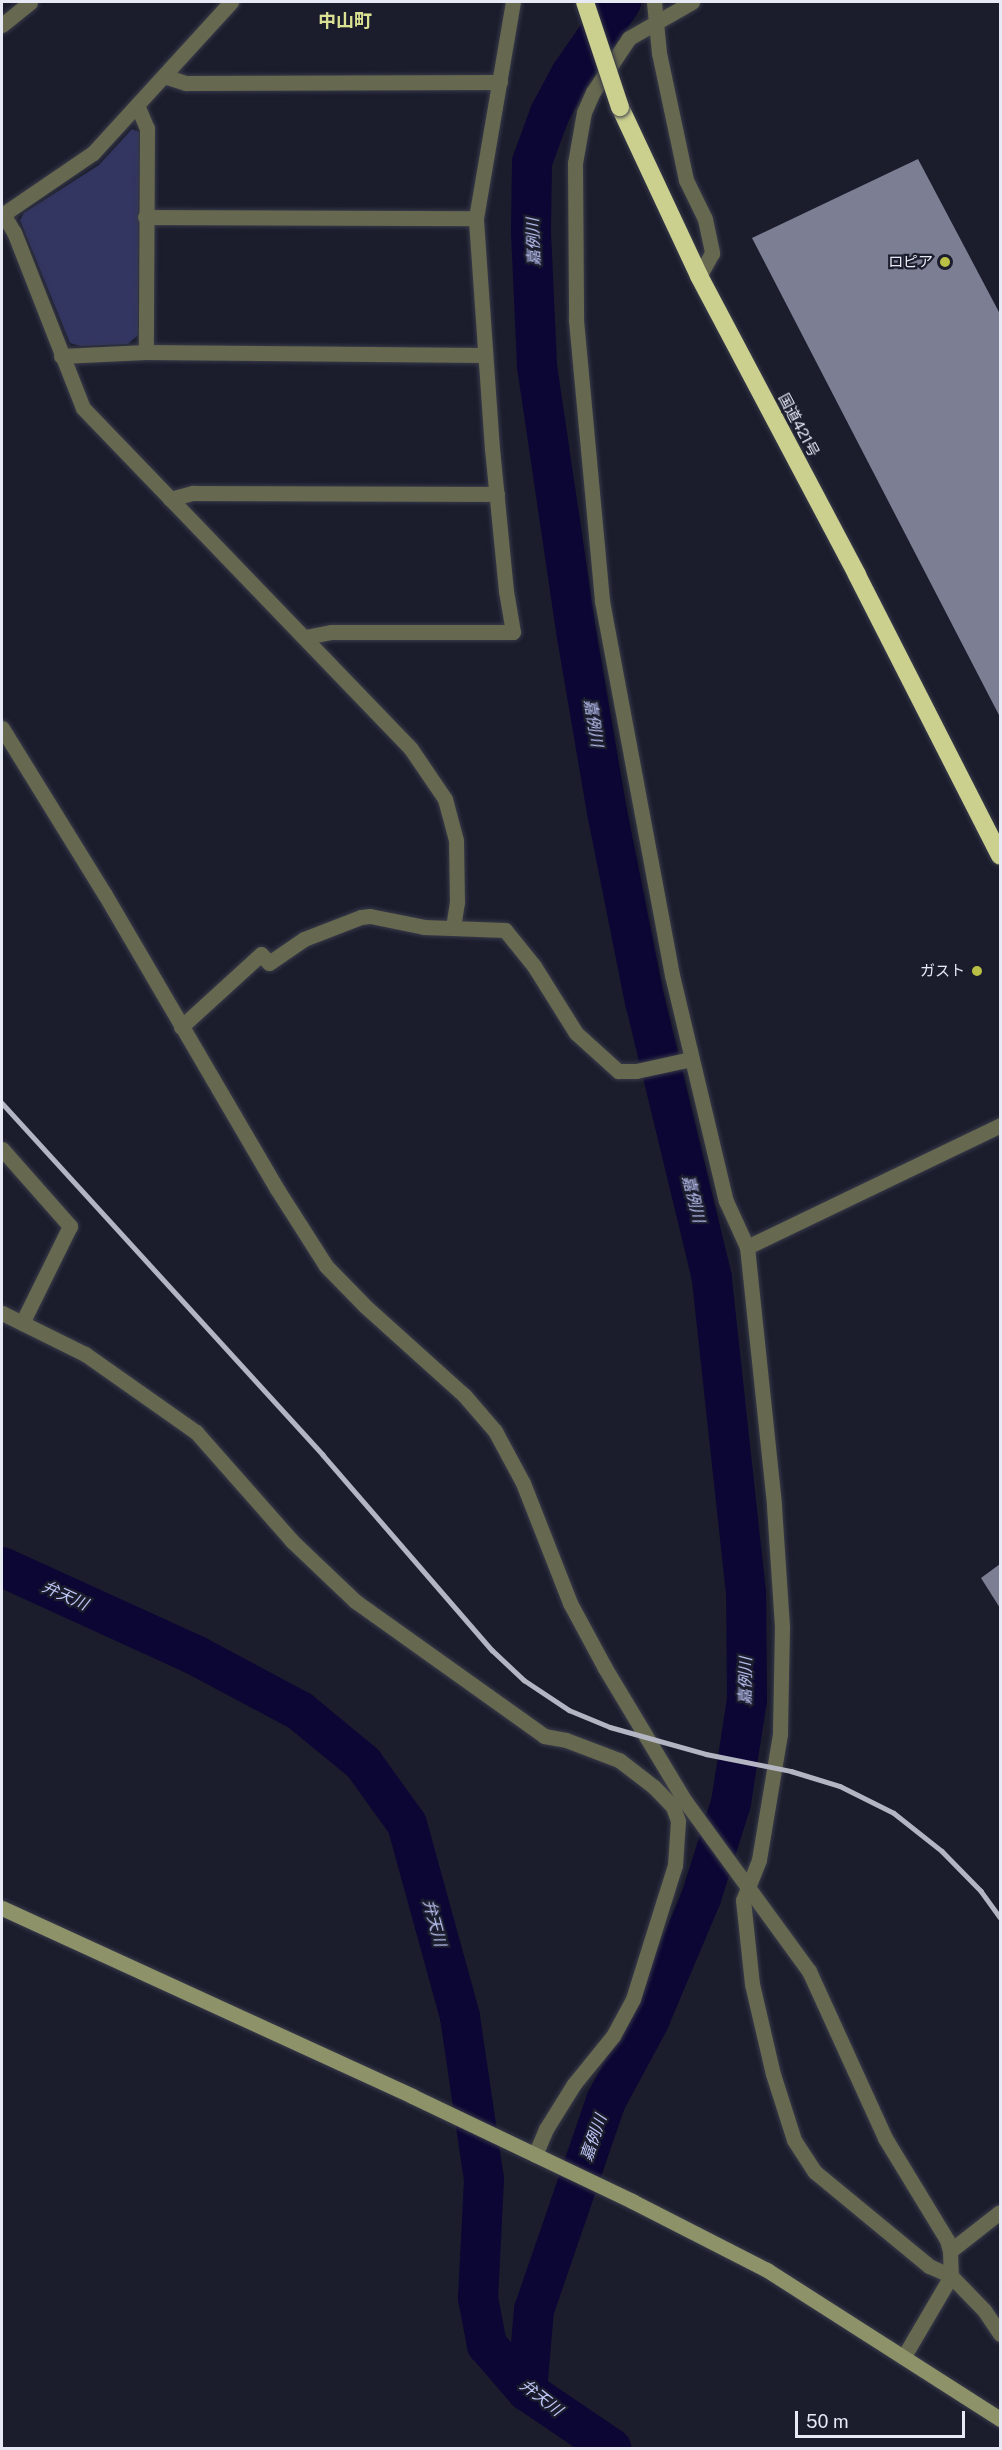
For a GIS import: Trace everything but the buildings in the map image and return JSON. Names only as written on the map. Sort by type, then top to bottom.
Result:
[{"type":"highway","name":"国道421号","points":[[585,2],[620,107],[699,276],[857,575],[1000,856]]},
{"type":"street","points":[[2,25],[30,2]]},
{"type":"street","points":[[231,2],[93,153],[2,214],[14,232],[83,408],[411,749],[445,799],[456,840],[457,902],[453,927]]},
{"type":"street","points":[[305,637],[331,632],[513,632],[484,355],[476,218],[513,2]]},
{"type":"street","points":[[654,2],[654,22],[686,180],[705,219],[712,253],[699,276]]},
{"type":"street","points":[[692,2],[629,38],[593,92],[584,112],[575,163],[576,320],[602,601],[686,1060],[726,1201],[747,1247],[774,1506],[782,1627],[780,1734],[759,1860],[743,1900],[752,1984],[773,2074],[794,2140],[815,2172],[929,2266],[951,2276],[984,2310],[1000,2334]]},
{"type":"street","points":[[164,76],[186,82],[500,82]]},
{"type":"street","points":[[137,105],[147,128],[146,352]]},
{"type":"street","points":[[145,217],[476,218]]},
{"type":"street","points":[[61,356],[146,352],[484,355]]},
{"type":"street","points":[[170,499],[193,494],[497,494]]},
{"type":"street","points":[[2,728],[104,893],[181,1027],[326,1266],[365,1306],[464,1395],[495,1431],[523,1483],[570,1603],[679,1804],[675,1865],[633,1999],[613,2036],[574,2084],[546,2129],[535,2155]]},
{"type":"street","points":[[181,1027],[261,954],[269,963],[304,939],[346,922],[370,916],[424,927],[505,930],[534,966],[576,1033],[618,1071],[636,1071],[686,1060]]},
{"type":"street","points":[[747,1247],[1000,1125]]},
{"type":"street","points":[[2,1149],[70,1226],[22,1323]]},
{"type":"street","points":[[2,1313],[85,1353],[196,1432],[292,1541],[355,1601],[544,1736],[566,1740],[619,1760],[679,1804],[704,1829],[809,1971],[885,2138],[947,2240],[951,2276],[904,2356]]},
{"type":"street","points":[[2,1908],[412,2096],[632,2201],[767,2270],[1000,2419]]},
{"type":"street","points":[[950,2251],[1000,2212]]},
{"type":"shaded area","points":[[132,129],[139,132],[138,335],[128,344],[80,346],[70,343],[20,220],[24,213],[99,165]]},
{"type":"waterway","name":"嘉例川","points":[[527,2391],[534,2310],[606,2101],[649,2021],[701,1898],[731,1803],[747,1700],[746,1593],[712,1278],[645,1002],[607,812],[577,637],[537,365],[531,232],[532,162],[550,113],[571,74],[621,2]]},
{"type":"waterway","name":"弁天川","points":[[2,1567],[197,1656],[300,1711],[363,1763],[407,1824],[460,2017],[484,2180],[478,2298],[487,2345],[527,2391],[611,2448]]},
{"type":"railway","points":[[2,1103],[323,1455],[492,1650],[524,1680],[569,1710],[610,1727],[706,1754],[791,1771],[840,1786],[894,1813],[942,1851],[981,1891],[1000,1917]]},
{"type":"place","name":"ロピア","points":[[945,262]]},
{"type":"place","name":"ガスト","points":[[977,971]]},
{"type":"district","name":"中山町","points":[[345,21]]}]
